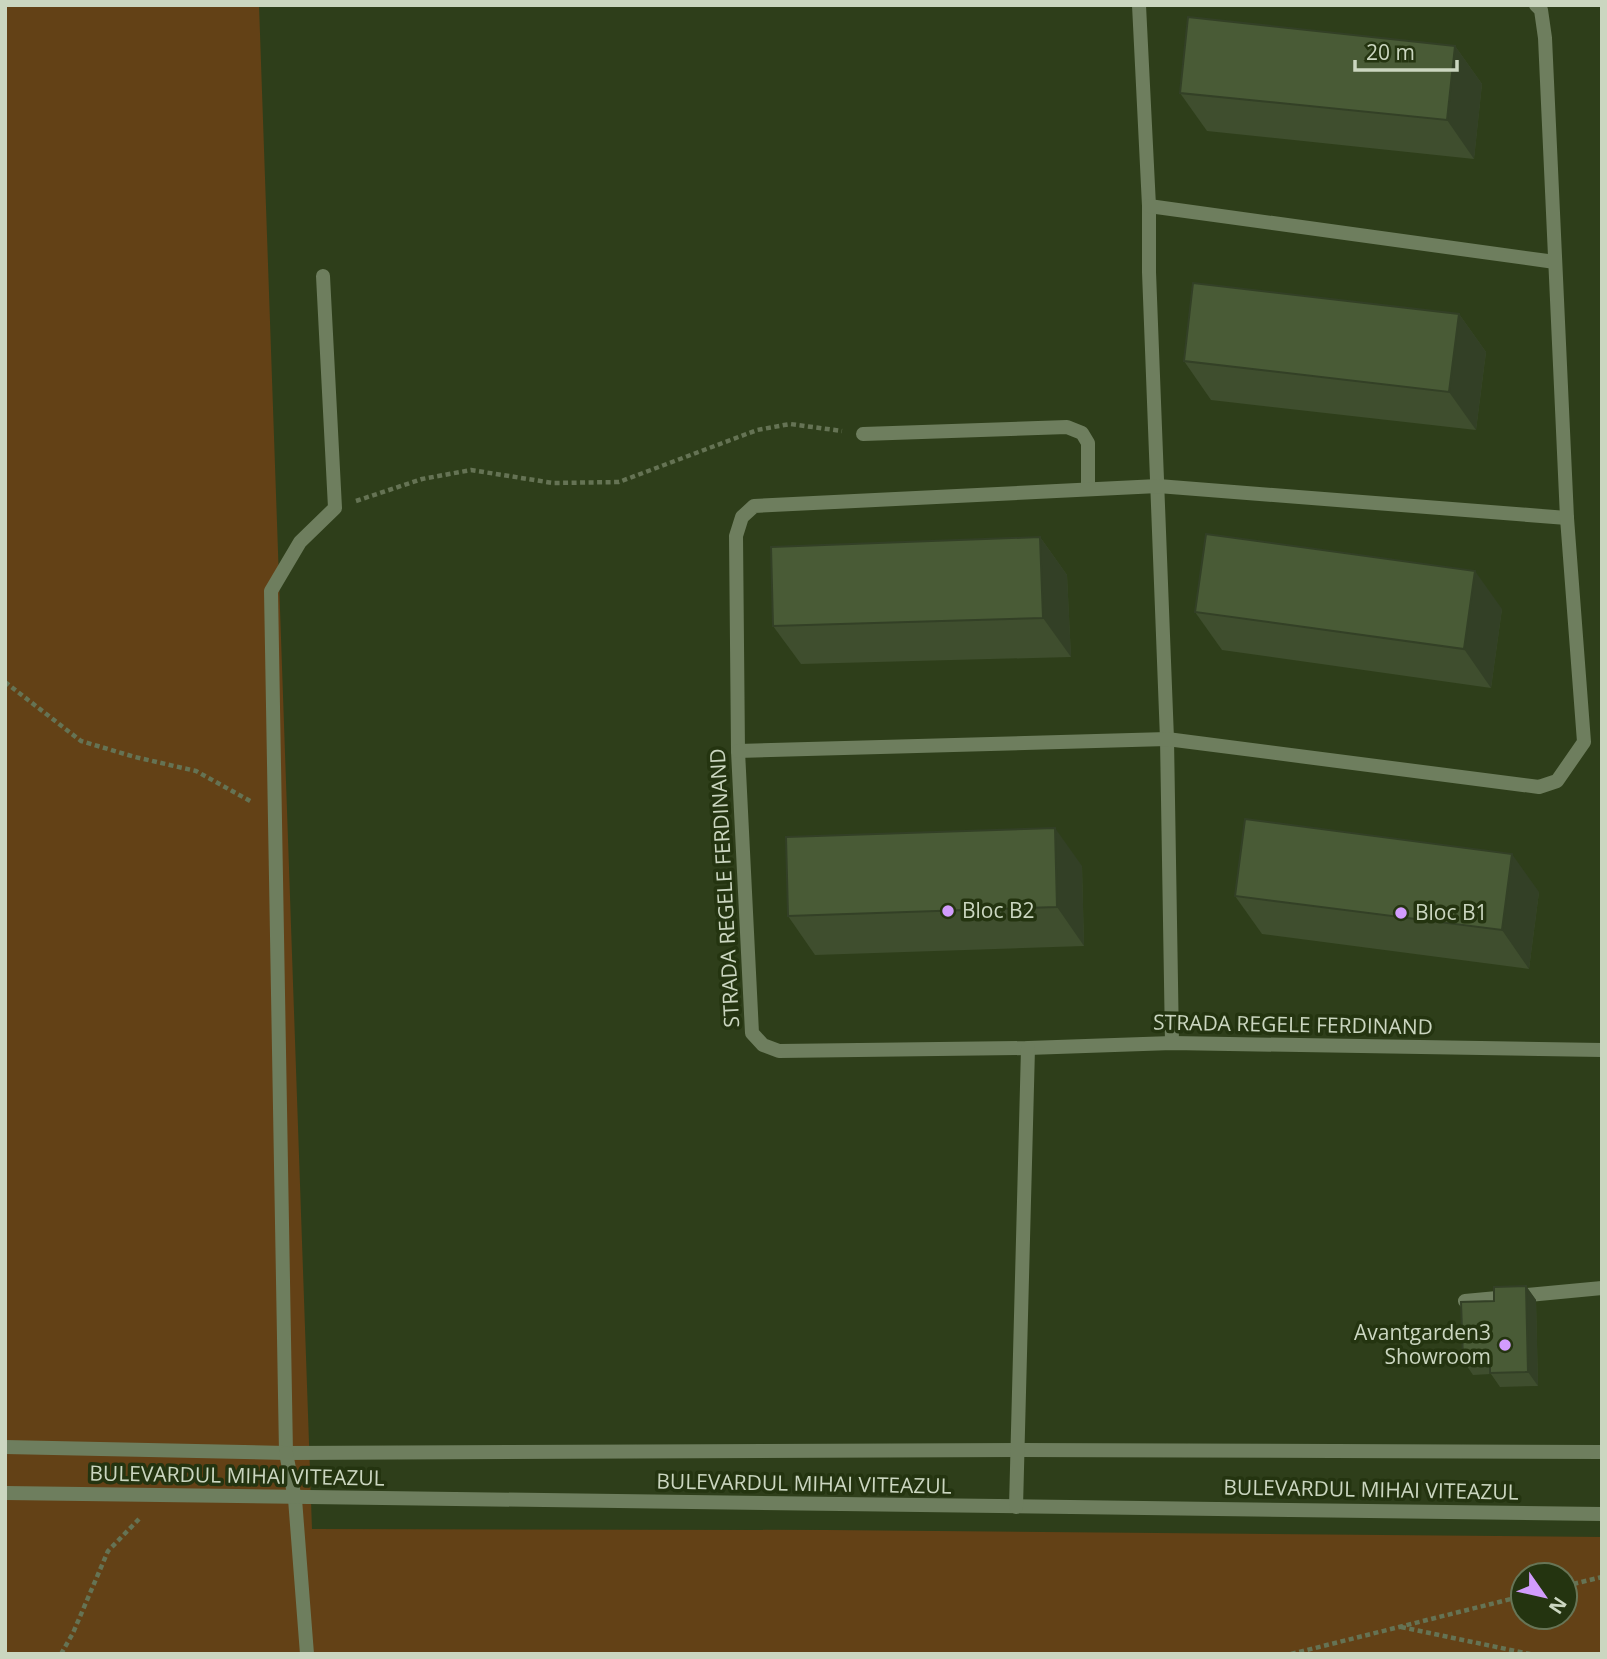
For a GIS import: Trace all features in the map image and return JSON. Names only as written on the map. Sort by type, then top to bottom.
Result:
[{"type":"street","points":[[1139,5],[1149,206],[1149,272],[1167,739],[1172,1043]]},
{"type":"street","points":[[738,751],[1167,739],[1539,787],[1557,781],[1584,742],[1567,518],[1545,38],[1541,10],[1536,5]]},
{"type":"street","points":[[1149,206],[1555,262]]},
{"type":"street","points":[[307,1654],[295,1499],[286,1452],[271,591],[300,542],[335,508],[323,276]]},
{"type":"street","points":[[863,435],[1067,427],[1082,433],[1088,443],[1088,489]]},
{"type":"street","name":"STRADA REGELE FERDINAND","points":[[1567,518],[1158,486],[754,506],[742,517],[736,536],[738,751],[752,1033],[763,1045],[779,1051],[1172,1043],[1602,1050]]},
{"type":"street","points":[[1016,1507],[1028,1048]]},
{"type":"street","points":[[1465,1301],[1602,1288]]},
{"type":"street","name":"BULEVARDUL MIHAI VITEAZUL","points":[[5,1447],[286,1452],[1602,1452]]},
{"type":"street","name":"BULEVARDUL MIHAI VITEAZUL","points":[[5,1493],[295,1499],[1602,1514]]},
{"type":"path","points":[[335,508],[422,479],[471,470],[552,484],[619,482],[757,430],[790,424],[863,435]]},
{"type":"path","points":[[5,682],[81,741],[196,771],[275,814]]},
{"type":"path","points":[[61,1654],[73,1633],[108,1551],[162,1495]]},
{"type":"path","points":[[1579,1583],[1602,1577]]},
{"type":"path","points":[[1291,1654],[1509,1599]]},
{"type":"path","points":[[1396,1626],[1530,1654]]},
{"type":"shaded area","points":[[5,5],[259,5],[312,1529],[828,1530],[1602,1537],[1602,1654],[5,1654]]},
{"type":"building","points":[[1188,17],[1455,46],[1447,120],[1180,93]]},
{"type":"building","points":[[1193,283],[1459,314],[1449,392],[1184,361]]},
{"type":"building","points":[[1206,534],[1475,571],[1464,649],[1195,612]]},
{"type":"building","points":[[1040,537],[1043,618],[773,626],[771,547]]},
{"type":"building","points":[[1245,819],[1512,854],[1502,930],[1235,896]]},
{"type":"building","points":[[1055,828],[1057,907],[788,916],[786,837]]},
{"type":"building","name":"Avantgarden3 Showroom","points":[[1526,1286],[1528,1372],[1490,1373],[1490,1360],[1463,1360],[1461,1302],[1494,1301],[1494,1287]]},
{"type":"place","name":"Bloc B2","points":[[948,911]]},
{"type":"place","name":"Bloc B1","points":[[1401,913]]},
{"type":"place","name":"Avantgarden3 Showroom","points":[[1505,1345]]}]
